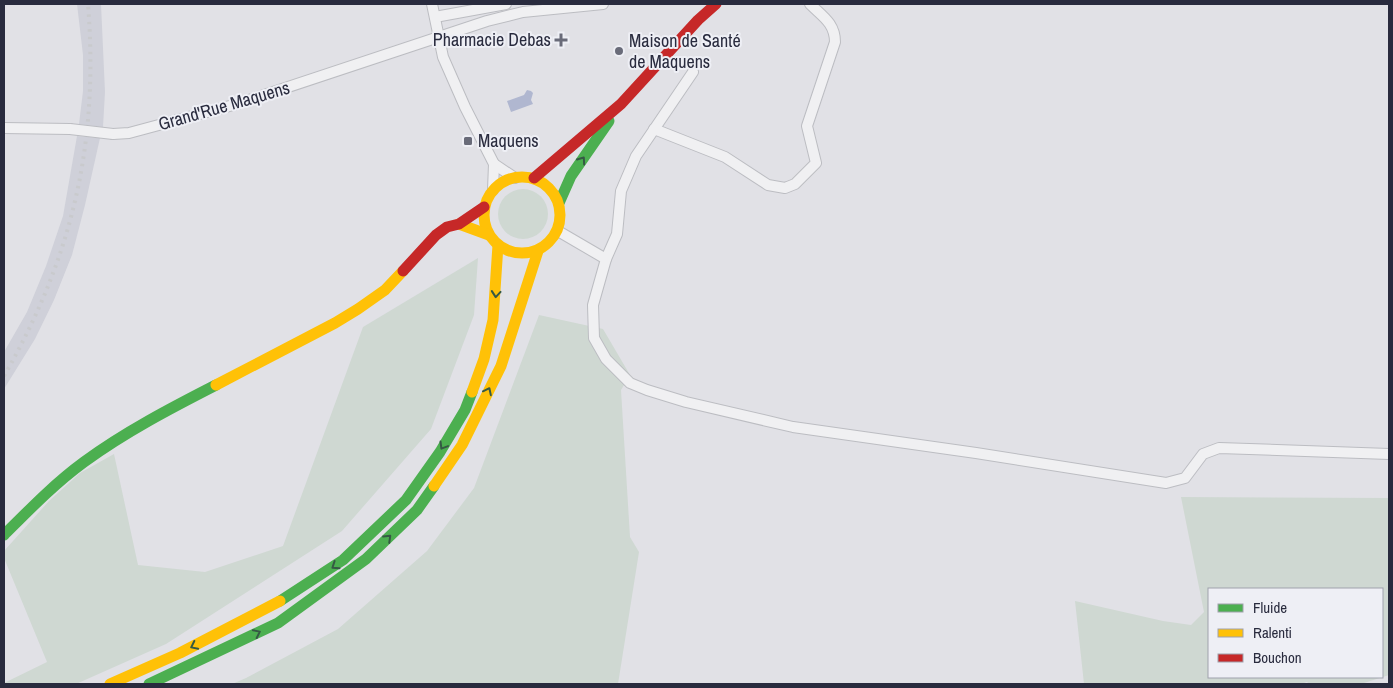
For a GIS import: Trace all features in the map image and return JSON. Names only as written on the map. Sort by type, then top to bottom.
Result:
[{"type":"main road","points":[[534,178],[621,104],[698,20],[716,4]]},
{"type":"main road","points":[[559,203],[571,176],[621,104]]},
{"type":"main road","points":[[515,178],[534,178],[549,187],[559,203],[561,217],[558,232],[550,242],[538,251],[525,254],[511,252],[498,246],[489,235],[484,222],[484,207],[493,190],[504,181],[515,178]]},
{"type":"main road","points":[[4,535],[46,493],[84,462],[161,413],[335,324],[384,290],[436,235],[447,228],[459,224],[484,207]]},
{"type":"main road","points":[[459,224],[489,235]]},
{"type":"main road","points":[[110,684],[180,653],[283,600],[343,560],[406,500],[440,452],[465,410],[484,359],[493,320],[498,246]]},
{"type":"main road","points":[[149,684],[278,623],[366,559],[417,510],[462,445],[500,366],[538,251]]},
{"type":"street","points":[[432,4],[443,57],[451,78],[494,164],[493,190]]},
{"type":"street","points":[[435,17],[506,4]]},
{"type":"street","name":"Grand'Rue Maquens","points":[[4,128],[70,129],[129,134],[237,104],[487,21],[523,12],[601,4]]},
{"type":"street","points":[[654,129],[725,158],[768,185],[785,188],[795,184],[816,163],[807,126],[834,42],[835,31],[810,4]]},
{"type":"street","points":[[693,72],[636,156],[621,191],[617,234],[606,259],[593,306],[594,338],[606,359],[630,383],[686,402],[793,427],[1166,483],[1185,478],[1202,454],[1218,448],[1389,454]]},
{"type":"street","points":[[494,164],[515,178]]},
{"type":"street","points":[[558,232],[606,259]]},
{"type":"shaded area","points":[[77,4],[101,4],[105,92],[103,127],[79,124],[83,91],[83,55]]},
{"type":"shaded area","points":[[77,136],[100,138],[72,255],[54,300],[35,339],[4,389],[4,352],[27,312],[46,266],[63,216]]},
{"type":"shaded area","points":[[523,189],[533,191],[541,196],[546,204],[548,214],[546,224],[541,232],[533,237],[523,239],[513,237],[505,232],[500,224],[498,214],[500,204],[505,196],[513,191]]},
{"type":"shaded area","points":[[478,258],[474,315],[431,429],[342,531],[166,644],[76,684],[4,684],[47,662],[4,558],[4,551],[49,501],[80,473],[114,454],[138,565],[205,572],[283,546],[363,327]]},
{"type":"shaded area","points":[[539,315],[603,329],[630,375],[621,390],[630,537],[639,552],[618,684],[232,684],[338,629],[427,551],[474,488]]},
{"type":"shaded area","points":[[1181,497],[1389,498],[1389,675],[1383,677],[1383,588],[1208,588],[1208,678],[1380,678],[1361,684],[1309,684],[1307,682],[1301,684],[1084,684],[1075,601],[1163,621],[1191,625],[1204,612]]},
{"type":"water","points":[[527,90],[533,93],[531,100],[533,104],[511,112],[507,101],[524,95]]},
{"type":"railway","points":[[4,376],[28,331],[48,287],[64,242],[76,197],[84,151],[89,103],[88,4]]},
{"type":"traffic: fast","points":[[559,203],[571,176],[609,121]]},
{"type":"traffic: fast","points":[[4,535],[52,488],[84,462],[132,431],[216,385]]},
{"type":"traffic: fast","points":[[280,601],[343,560],[406,500],[440,452],[465,410],[472,392]]},
{"type":"traffic: fast","points":[[149,684],[278,623],[366,559],[417,510],[434,486]]},
{"type":"traffic: slow","points":[[515,177],[529,177],[543,183],[554,194],[560,208],[560,215],[557,230],[549,242],[529,253],[515,253],[501,247],[490,236],[484,222],[484,208],[490,194],[501,183],[515,177]]},
{"type":"traffic: slow","points":[[459,224],[489,235]]},
{"type":"traffic: slow","points":[[472,392],[484,359],[493,320],[498,245]]},
{"type":"traffic: slow","points":[[434,486],[462,445],[501,366],[538,251]]},
{"type":"traffic: slow","points":[[216,385],[358,309],[385,290],[403,271]]},
{"type":"traffic: slow","points":[[110,684],[180,653],[280,601]]},
{"type":"traffic: jam","points":[[534,178],[621,104],[698,20],[716,4]]},
{"type":"traffic: jam","points":[[403,271],[436,235],[447,227],[459,224],[484,207]]},
{"type":"place","name":"Pharmacie Debas","points":[[561,40]]},
{"type":"place","name":"Maison de Santé de Maquens","points":[[619,51]]},
{"type":"place","name":"Maquens","points":[[468,141]]}]
